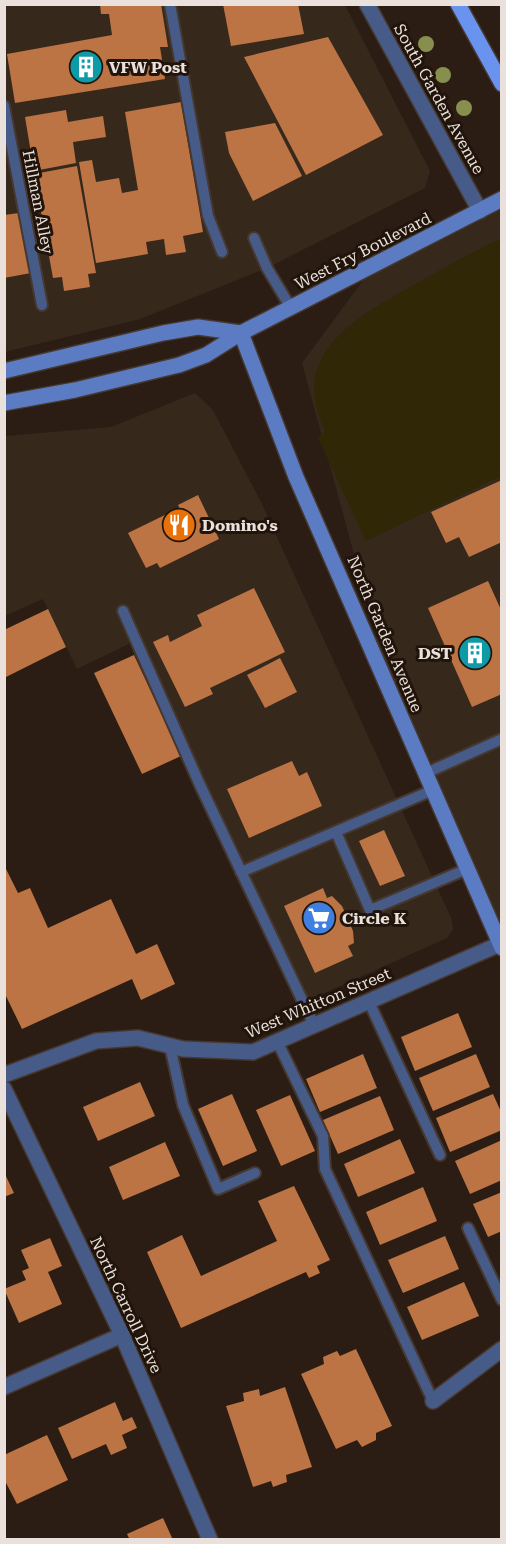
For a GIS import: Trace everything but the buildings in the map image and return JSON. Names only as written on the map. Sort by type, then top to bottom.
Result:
[{"type":"main road","points":[[458,4],[501,84]]},
{"type":"main road","name":"West Fry Boulevard","points":[[4,403],[156,371],[206,355],[241,333],[501,199]]},
{"type":"main road","points":[[4,371],[198,327],[241,333]]},
{"type":"main road","name":"North Garden Avenue","points":[[241,333],[296,477],[501,945]]},
{"type":"street","name":"South Garden Avenue","points":[[367,4],[480,211]]},
{"type":"street","name":"West Whitton Street","points":[[4,1075],[96,1041],[138,1038],[170,1046],[253,1052],[501,945]]},
{"type":"street","name":"North Carroll Drive","points":[[4,1089],[122,1335],[210,1539]]},
{"type":"street","points":[[4,1387],[122,1335]]},
{"type":"street","points":[[433,1401],[501,1349]]},
{"type":"lane","points":[[170,4],[208,216],[222,252]]},
{"type":"lane","name":"Hillman Alley","points":[[4,106],[42,305]]},
{"type":"lane","points":[[254,238],[267,268],[291,308]]},
{"type":"lane","points":[[123,611],[241,872],[314,1025]]},
{"type":"lane","points":[[426,773],[501,739]]},
{"type":"lane","points":[[241,872],[433,790]]},
{"type":"lane","points":[[336,832],[370,910],[467,869]]},
{"type":"lane","points":[[369,1002],[440,1155]]},
{"type":"lane","points":[[277,1041],[323,1136],[325,1168],[433,1401]]},
{"type":"lane","points":[[170,1046],[183,1105],[218,1189],[255,1173]]},
{"type":"lane","points":[[468,1228],[501,1300]]},
{"type":"shaded area","points":[[5,5],[345,5],[430,171],[425,188],[267,268],[140,319],[5,352]]},
{"type":"shaded area","points":[[501,199],[501,946],[394,701],[302,363],[373,267]]},
{"type":"shaded area","points":[[195,393],[213,410],[261,502],[452,920],[453,930],[447,938],[302,1003],[135,641],[77,669],[43,599],[5,616],[5,436],[111,427]]},
{"type":"sand","points":[[501,240],[501,476],[366,541],[318,438],[325,431],[316,405],[315,381],[321,361],[332,343],[367,312],[461,259]]},
{"type":"place","name":"VFW Post","points":[[86,67]]},
{"type":"place","name":"Domino's","points":[[179,525]]},
{"type":"place","name":"DST","points":[[475,653]]},
{"type":"place","name":"Circle K","points":[[319,918]]}]
